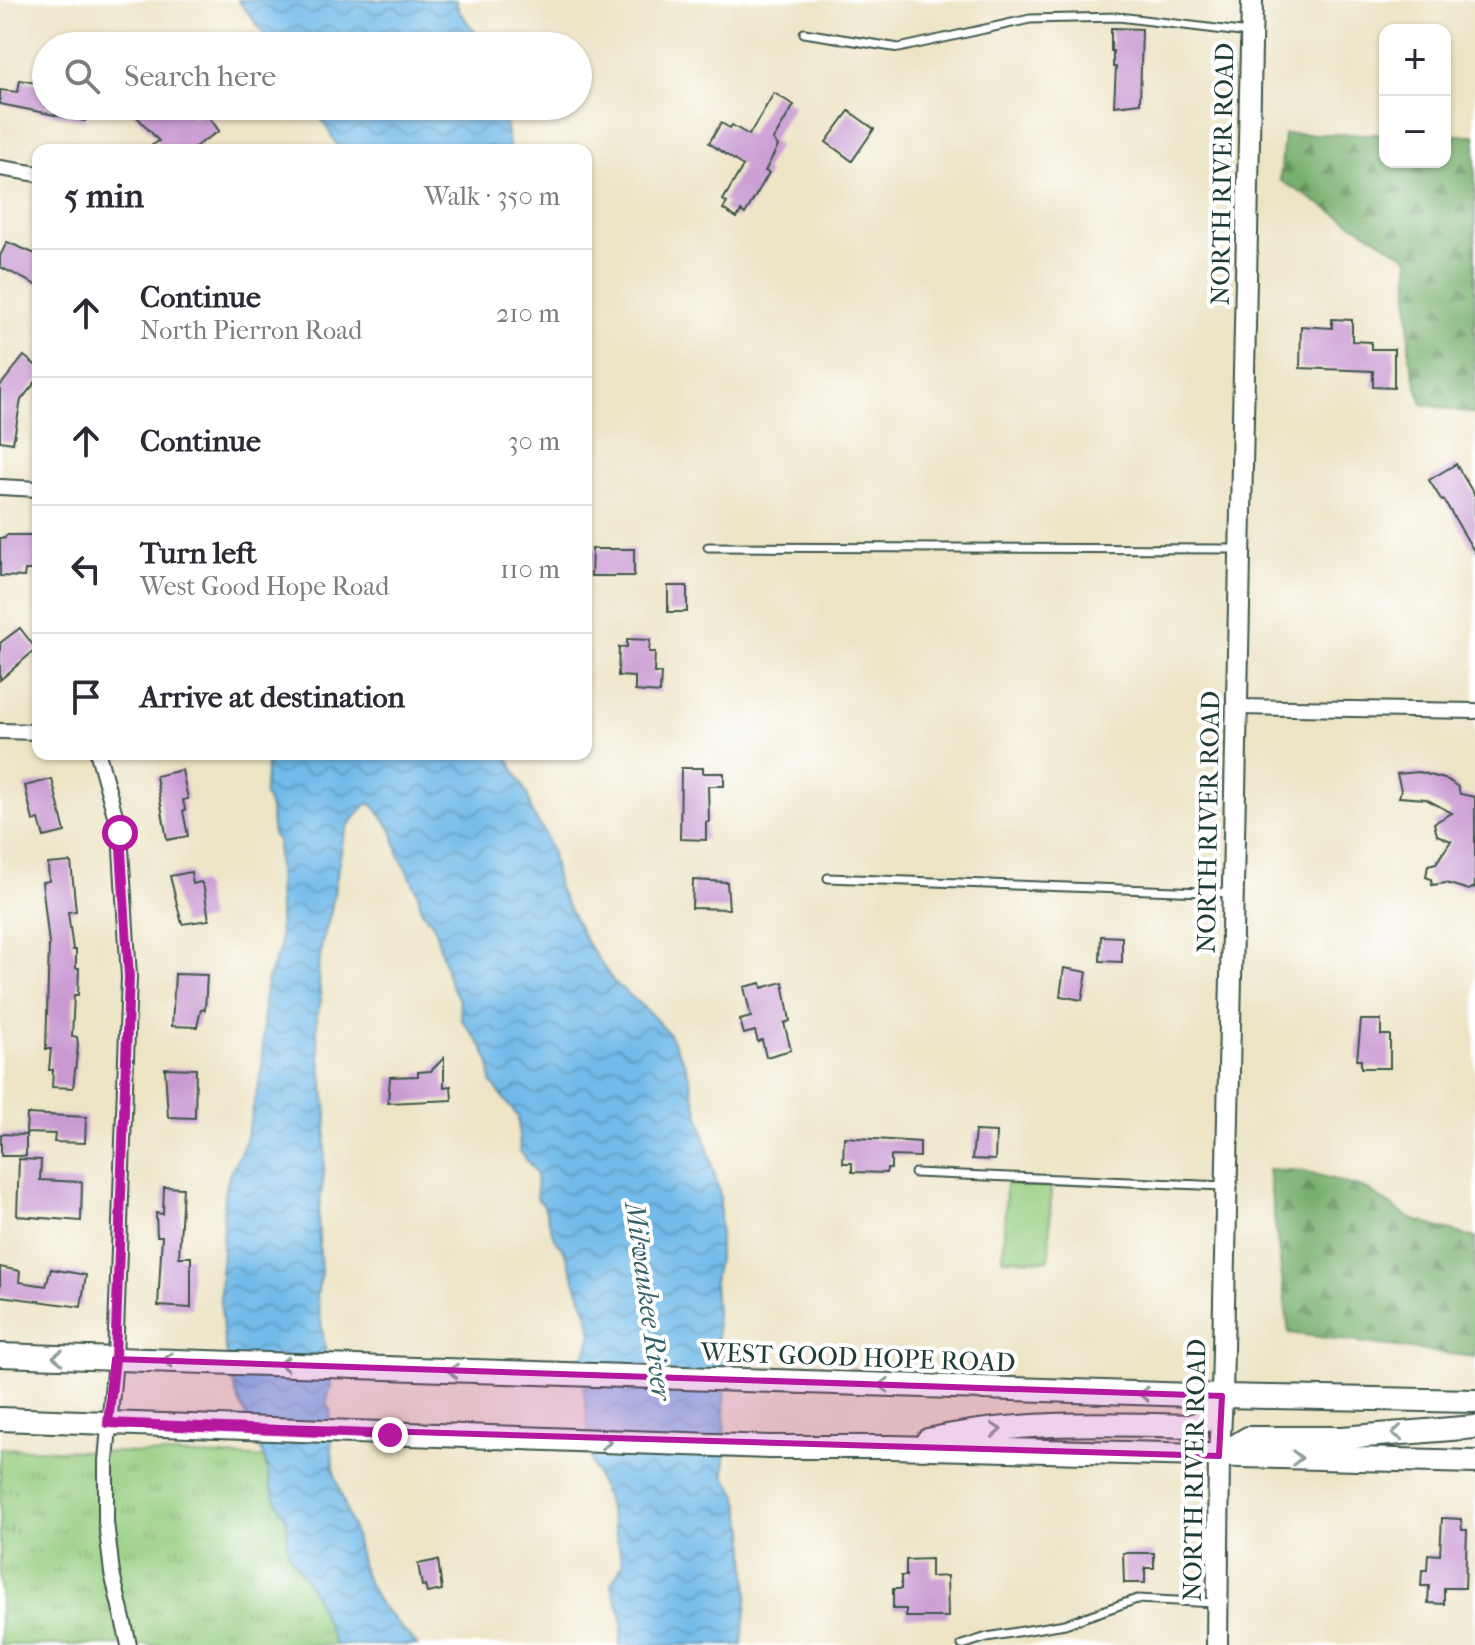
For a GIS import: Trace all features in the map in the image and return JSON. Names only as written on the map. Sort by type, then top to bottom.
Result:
[{"type":"main road","name":"WEST GOOD HOPE ROAD","points":[[0,1355],[531,1375],[1475,1401]]},
{"type":"main road","points":[[892,1447],[963,1432],[1108,1423],[1190,1426],[1202,1422],[1222,1396]]},
{"type":"main road","points":[[0,1419],[769,1447],[892,1447],[1475,1462]]},
{"type":"main road","points":[[1219,1456],[1248,1438],[1342,1438],[1475,1427]]},
{"type":"street","name":"NORTH RIVER ROAD","points":[[1217,1645],[1252,0]]},
{"type":"street","points":[[0,168],[32,173]]},
{"type":"street","points":[[0,487],[32,489]]},
{"type":"street","points":[[1237,707],[1475,711]]},
{"type":"street","points":[[0,731],[32,732]]},
{"type":"street","points":[[100,760],[120,833],[129,977],[106,1522],[112,1573],[129,1645]]},
{"type":"lane","points":[[804,33],[899,48],[1030,19],[1119,17],[1251,34]]},
{"type":"lane","points":[[708,547],[1240,549]]},
{"type":"lane","points":[[828,878],[1233,893]]},
{"type":"lane","points":[[915,1173],[1227,1186]]},
{"type":"lane","points":[[962,1645],[987,1637],[1065,1624],[1137,1599],[1217,1603]]},
{"type":"highlighted area","points":[[115,1359],[1222,1396],[1219,1456],[108,1423]]},
{"type":"green space","points":[[1284,134],[1379,134],[1379,168],[1451,168],[1451,135],[1475,135],[1475,414],[1422,404],[1409,356],[1409,258],[1280,180]]},
{"type":"green space","points":[[1268,1169],[1305,1171],[1368,1190],[1411,1219],[1475,1238],[1475,1357],[1289,1333]]},
{"type":"green space","points":[[1006,1184],[1051,1187],[1049,1260],[1003,1259]]},
{"type":"green space","points":[[0,1448],[303,1459],[383,1645],[0,1645]]},
{"type":"water","points":[[238,0],[456,0],[459,11],[475,32],[263,32]]},
{"type":"water","points":[[322,120],[505,120],[509,144],[336,144]]},
{"type":"water","name":"Milwaukee River","points":[[267,760],[509,760],[528,796],[532,813],[544,832],[552,854],[558,888],[587,943],[613,981],[669,1034],[686,1066],[720,1195],[720,1246],[714,1282],[718,1343],[724,1361],[725,1477],[737,1493],[745,1529],[748,1594],[742,1645],[619,1645],[622,1620],[611,1585],[623,1563],[606,1498],[592,1465],[581,1357],[587,1351],[592,1334],[590,1321],[564,1250],[554,1238],[544,1206],[537,1198],[536,1173],[520,1151],[518,1117],[491,1082],[490,1064],[483,1048],[462,1020],[459,1000],[449,981],[434,926],[421,909],[418,893],[399,855],[392,830],[373,805],[366,804],[348,826],[343,840],[318,973],[321,1000],[317,1036],[327,1113],[318,1218],[321,1273],[317,1296],[331,1386],[326,1404],[330,1409],[333,1469],[363,1572],[378,1602],[417,1645],[335,1645],[312,1590],[287,1550],[287,1520],[273,1494],[264,1457],[236,1394],[224,1341],[220,1298],[224,1195],[230,1173],[245,1143],[262,1069],[264,999],[267,981],[280,947],[277,840],[273,836],[270,809],[264,793]]},
{"type":"building","points":[[1111,28],[1142,29],[1140,103],[1114,106],[1116,67],[1113,67]]},
{"type":"building","points":[[20,80],[32,82],[32,110],[0,104],[0,90],[18,92]]},
{"type":"building","points":[[774,93],[794,105],[773,140],[778,146],[765,171],[769,173],[745,214],[741,211],[737,218],[723,209],[727,203],[723,200],[743,166],[709,143],[721,123],[730,128],[732,125],[749,135]]},
{"type":"building","points":[[849,111],[874,129],[852,161],[826,142]]},
{"type":"building","points":[[140,120],[211,120],[219,131],[199,144],[154,144],[159,141]]},
{"type":"building","points":[[7,242],[32,252],[32,283],[0,267],[0,256]]},
{"type":"building","points":[[1332,319],[1352,320],[1352,341],[1371,342],[1371,349],[1394,349],[1394,388],[1373,387],[1373,371],[1300,368],[1301,326],[1332,328]]},
{"type":"building","points":[[24,356],[32,362],[32,386],[21,400],[13,443],[0,441],[0,386]]},
{"type":"building","points":[[1456,464],[1475,496],[1475,553],[1429,480]]},
{"type":"building","points":[[6,535],[32,535],[32,570],[25,570],[24,577],[0,576],[0,538]]},
{"type":"building","points":[[592,549],[634,549],[634,576],[592,576]]},
{"type":"building","points":[[668,586],[687,586],[687,612],[668,612]]},
{"type":"building","points":[[20,628],[32,644],[32,652],[0,680],[0,643]]},
{"type":"building","points":[[627,639],[650,640],[649,652],[655,652],[654,673],[661,673],[660,693],[635,691],[635,677],[618,676],[619,647],[627,647]]},
{"type":"building","points":[[681,768],[703,768],[703,773],[724,773],[724,786],[708,786],[706,840],[680,839]]},
{"type":"building","points":[[182,770],[188,799],[183,800],[183,811],[188,836],[167,840],[156,776]]},
{"type":"building","points":[[1419,772],[1448,780],[1458,787],[1460,794],[1475,797],[1475,887],[1469,890],[1446,883],[1432,885],[1431,879],[1426,877],[1428,865],[1436,863],[1451,841],[1437,835],[1434,823],[1452,813],[1426,799],[1399,797],[1401,790],[1397,774]]},
{"type":"building","points":[[52,779],[65,832],[44,837],[39,819],[33,821],[25,786]]},
{"type":"building","points":[[71,862],[76,911],[68,912],[73,950],[76,950],[76,968],[79,968],[78,995],[74,995],[72,1036],[77,1037],[78,1045],[73,1088],[52,1087],[53,1070],[49,1070],[51,1049],[46,1049],[49,944],[42,882],[49,881],[48,864]]},
{"type":"building","points":[[191,872],[193,884],[201,882],[204,888],[209,920],[182,924],[170,876]]},
{"type":"building","points":[[693,880],[727,882],[729,909],[692,908]]},
{"type":"building","points":[[1101,936],[1122,937],[1122,962],[1100,961]]},
{"type":"building","points":[[1064,968],[1087,972],[1082,1000],[1060,996]]},
{"type":"building","points":[[175,974],[207,975],[205,1010],[201,1009],[197,1027],[172,1026]]},
{"type":"building","points":[[783,982],[790,1021],[784,1023],[791,1050],[766,1057],[762,1040],[758,1042],[755,1031],[744,1034],[740,1020],[751,1017],[744,987],[761,983],[762,988]]},
{"type":"building","points":[[1361,1020],[1381,1020],[1381,1035],[1390,1035],[1390,1068],[1361,1068],[1361,1060],[1357,1060]]},
{"type":"building","points":[[444,1058],[444,1087],[451,1086],[452,1100],[388,1103],[390,1077],[418,1076],[418,1072],[431,1071]]},
{"type":"building","points":[[165,1068],[196,1069],[195,1118],[168,1117]]},
{"type":"building","points":[[27,1114],[86,1117],[85,1143],[54,1142],[55,1134],[26,1133]]},
{"type":"building","points":[[975,1131],[996,1132],[995,1160],[972,1159]]},
{"type":"building","points":[[1,1134],[26,1135],[26,1156],[1,1156]]},
{"type":"building","points":[[844,1137],[920,1142],[920,1157],[891,1156],[891,1169],[887,1169],[886,1173],[852,1172],[852,1163],[843,1163]]},
{"type":"building","points":[[19,1159],[41,1160],[40,1180],[82,1182],[81,1221],[17,1216]]},
{"type":"building","points":[[164,1187],[183,1188],[179,1257],[191,1257],[191,1308],[158,1306],[162,1236],[157,1236],[156,1213],[163,1214]]},
{"type":"building","points":[[0,1267],[20,1271],[19,1282],[46,1286],[51,1269],[86,1275],[81,1307],[0,1296]]},
{"type":"building","points":[[1442,1518],[1461,1519],[1462,1530],[1467,1530],[1465,1588],[1444,1588],[1444,1604],[1428,1603],[1429,1586],[1421,1586],[1422,1570],[1427,1570],[1428,1554],[1440,1555]]},
{"type":"building","points":[[1123,1553],[1154,1553],[1154,1568],[1145,1568],[1145,1583],[1124,1583]]},
{"type":"building","points":[[931,1559],[931,1577],[947,1576],[948,1617],[906,1617],[906,1609],[893,1609],[893,1589],[901,1589],[901,1576],[906,1576],[906,1560]]},
{"type":"building","points":[[438,1560],[442,1590],[427,1593],[425,1585],[422,1586],[418,1564]]},
{"type":"route","points":[[120,833],[129,977],[115,1359],[108,1423],[390,1435]]}]
